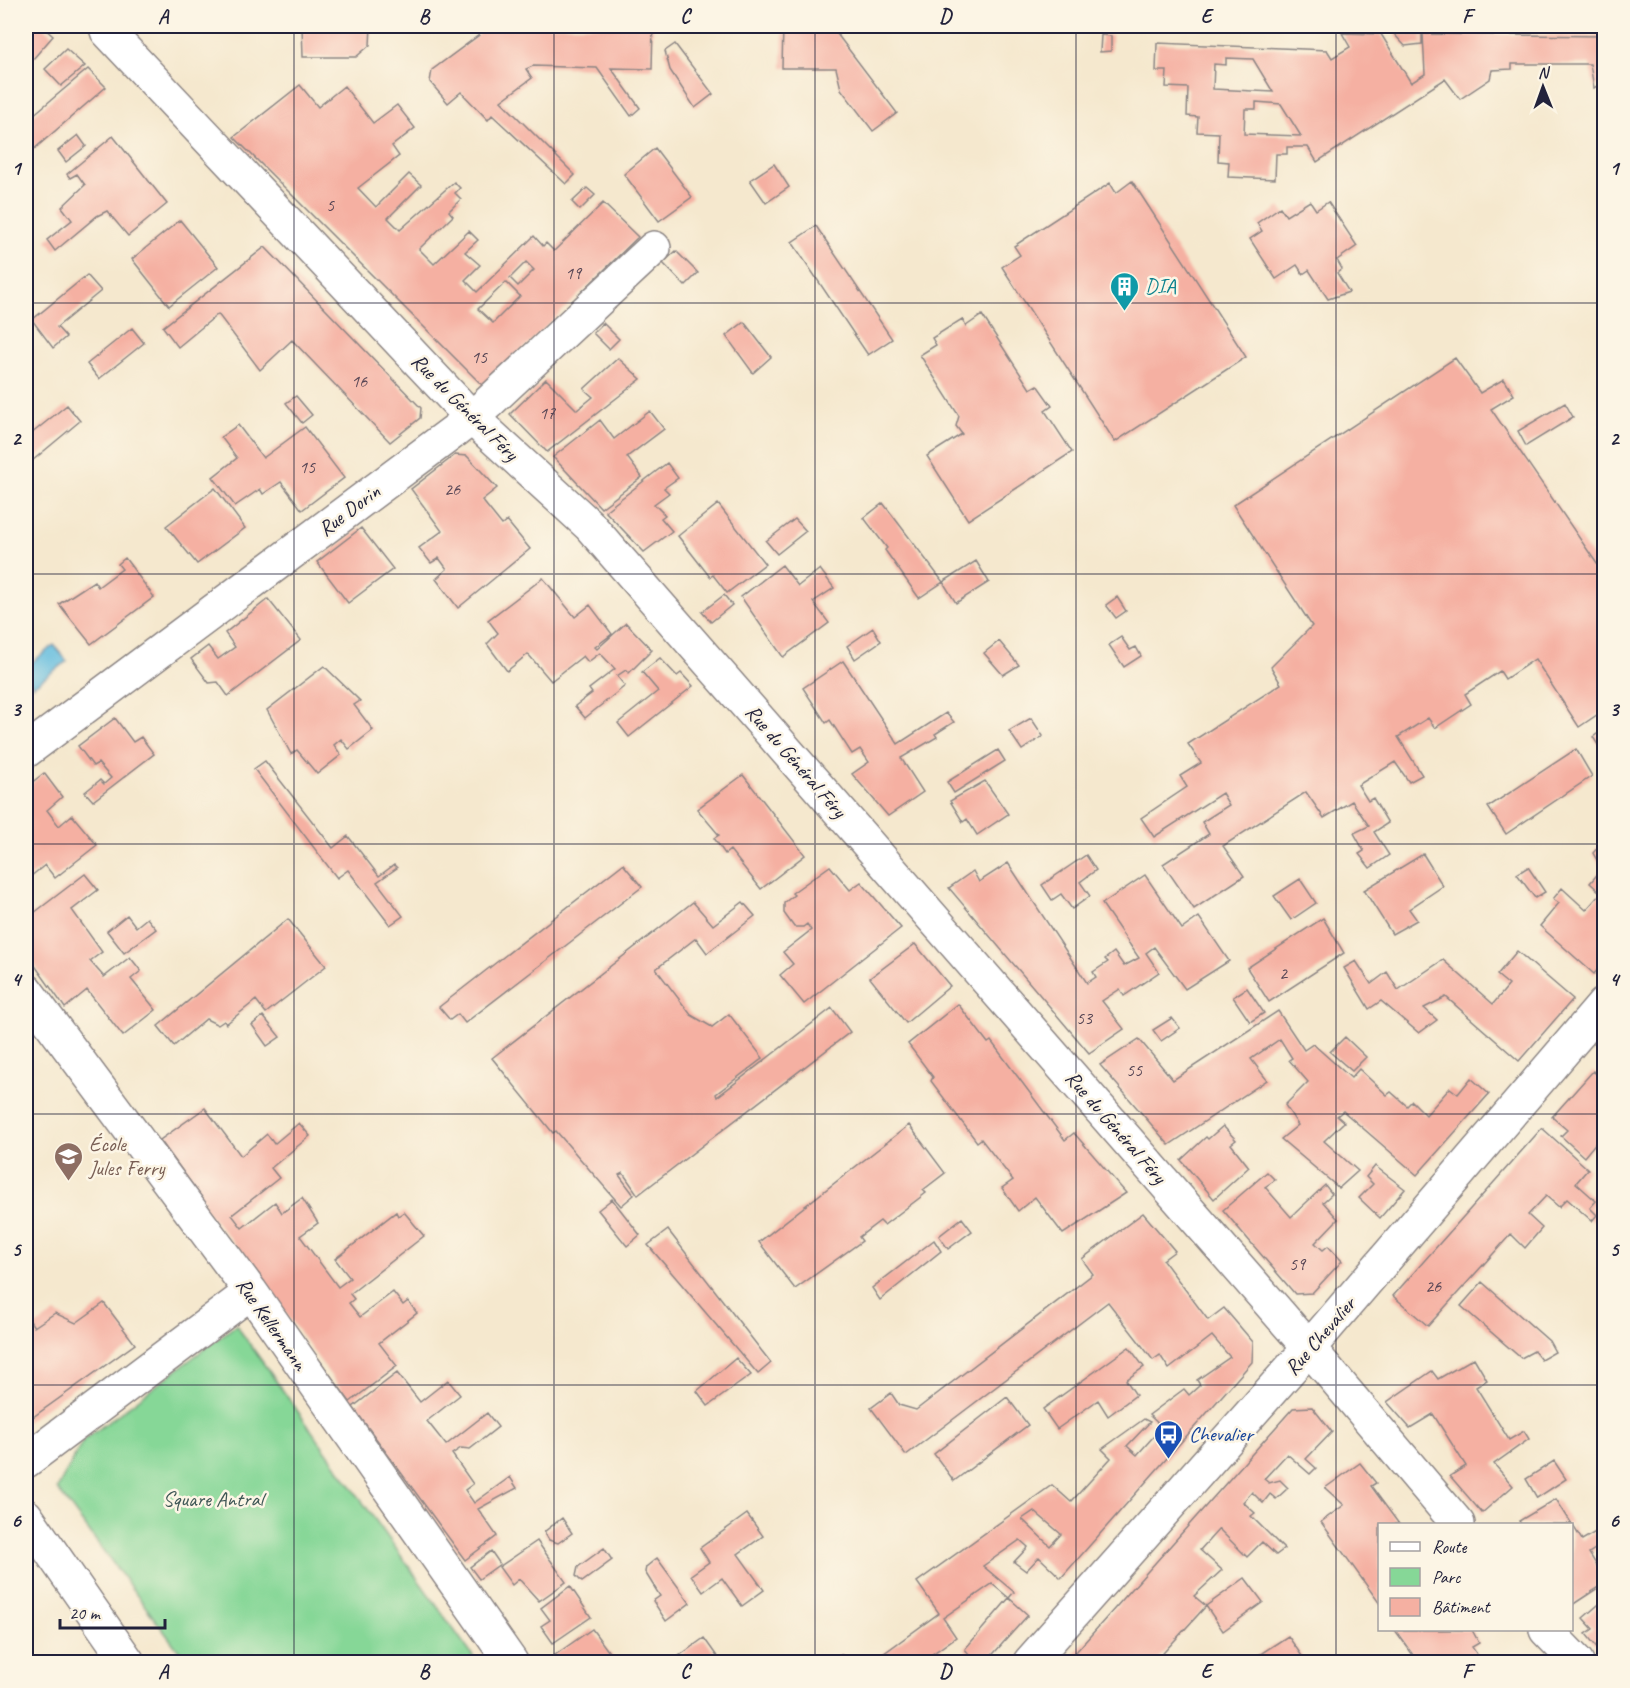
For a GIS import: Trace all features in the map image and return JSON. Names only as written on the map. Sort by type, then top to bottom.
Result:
[{"type":"street","name":"Rue du Général Féry","points":[[106,26],[107,31],[472,418],[589,525],[1309,1348],[1457,1523]]},
{"type":"street","name":"Rue Dorin","points":[[26,751],[472,418],[654,248]]},
{"type":"street","name":"Rue Kellermann","points":[[26,990],[251,1292],[511,1662]]},
{"type":"street","name":"Rue Chevalier","points":[[1030,1662],[1309,1348],[1599,1014]]},
{"type":"street","points":[[26,1461],[251,1292]]},
{"type":"street","points":[[26,1516],[128,1662]]},
{"type":"street","points":[[1548,1631],[1577,1662]]},
{"type":"green space","name":"Square Antral","points":[[236,1325],[477,1662],[187,1662],[57,1489],[83,1441]]},
{"type":"water","points":[[54,645],[67,661],[33,686],[26,676],[26,667]]},
{"type":"building","points":[[26,26],[42,26],[53,36],[26,67]]},
{"type":"building","points":[[302,26],[371,26],[370,45],[356,57],[303,57]]},
{"type":"building","points":[[479,26],[653,26],[652,69],[611,68],[640,108],[631,116],[597,68],[533,66],[526,69],[532,78],[501,101],[575,175],[566,184],[492,115],[488,120],[461,92],[448,103],[430,82],[432,70],[479,35]]},
{"type":"building","points":[[783,26],[837,26],[837,34],[897,113],[873,131],[841,89],[836,68],[782,68]]},
{"type":"building","points":[[1342,33],[1381,34],[1411,83],[1425,74],[1423,34],[1604,36],[1604,81],[1594,88],[1590,64],[1512,64],[1512,69],[1492,70],[1490,79],[1460,99],[1445,79],[1317,162],[1308,147],[1287,147],[1287,154],[1276,154],[1275,179],[1228,177],[1229,162],[1218,161],[1219,133],[1197,132],[1198,117],[1187,116],[1188,88],[1166,87],[1167,71],[1156,71],[1157,43],[1327,50],[1332,58],[1350,47]],"holes":[[[1226,58],[1253,59],[1273,92],[1213,89],[1214,64],[1226,65]],[[1256,102],[1281,104],[1301,136],[1244,134],[1245,109],[1256,109]]]},
{"type":"building","points":[[1394,34],[1422,34],[1422,44],[1405,46]]},
{"type":"building","points":[[1101,35],[1111,36],[1111,51],[1100,52]]},
{"type":"building","points":[[675,44],[713,94],[695,108],[670,70],[665,51]]},
{"type":"building","points":[[66,49],[85,66],[61,86],[45,69]]},
{"type":"building","points":[[88,69],[106,87],[26,156],[26,121]]},
{"type":"building","points":[[300,85],[318,107],[344,86],[373,123],[397,105],[415,128],[392,146],[399,156],[358,188],[376,207],[409,174],[421,185],[388,218],[400,230],[454,182],[460,188],[455,193],[461,199],[449,211],[453,216],[419,249],[434,264],[469,231],[478,240],[465,252],[480,265],[465,280],[477,292],[534,236],[543,246],[546,243],[554,251],[603,203],[638,237],[484,387],[234,137]],"holes":[[[526,262],[534,270],[518,286],[510,278]],[[506,282],[520,296],[493,323],[478,309]]]},
{"type":"building","points":[[78,135],[86,146],[66,162],[58,151]]},
{"type":"building","points":[[113,136],[167,204],[128,236],[107,211],[97,216],[55,251],[47,240],[72,220],[62,207],[85,185],[77,174],[70,178],[67,174]]},
{"type":"building","points":[[655,148],[692,197],[659,221],[624,174]]},
{"type":"building","points":[[774,164],[789,187],[766,203],[750,180]]},
{"type":"building","name":"DIA","points":[[1132,181],[1246,357],[1115,442],[1002,267],[1020,255],[1014,246],[1110,183],[1116,193]]},
{"type":"building","points":[[587,188],[595,195],[580,210],[572,202]]},
{"type":"building","points":[[1310,201],[1316,210],[1328,202],[1357,246],[1337,260],[1342,269],[1337,273],[1349,292],[1328,299],[1309,270],[1303,274],[1297,265],[1276,279],[1250,239],[1262,231],[1257,223],[1280,207],[1286,216]]},
{"type":"building","points":[[180,220],[218,267],[169,306],[132,259]]},
{"type":"building","points":[[816,226],[892,339],[868,355],[792,242]]},
{"type":"building","points":[[265,247],[421,408],[420,418],[390,442],[292,340],[260,370],[218,314],[178,347],[163,327]]},
{"type":"building","points":[[676,251],[698,273],[685,286],[663,263]]},
{"type":"building","points":[[87,275],[101,291],[57,327],[66,337],[53,348],[32,320]]},
{"type":"building","points":[[982,315],[1030,389],[1037,385],[1052,406],[1045,411],[1072,452],[968,520],[927,456],[962,434],[956,426],[959,416],[920,355],[936,345],[932,338],[962,319],[966,326]]},
{"type":"building","points":[[744,322],[771,357],[753,373],[726,336]]},
{"type":"building","points":[[603,323],[619,339],[609,349],[593,333]]},
{"type":"building","points":[[132,328],[144,343],[99,379],[87,364]]},
{"type":"building","points":[[618,358],[641,379],[547,452],[510,414],[546,379],[577,410],[593,397],[584,389]]},
{"type":"building","points":[[1455,358],[1480,393],[1504,379],[1514,395],[1491,409],[1604,574],[1604,710],[1579,727],[1535,659],[1505,679],[1500,671],[1465,694],[1471,704],[1435,728],[1428,718],[1398,737],[1422,775],[1409,782],[1395,762],[1358,785],[1368,801],[1373,798],[1388,823],[1374,832],[1389,855],[1370,868],[1359,854],[1364,851],[1354,833],[1369,826],[1352,801],[1324,818],[1306,792],[1223,846],[1244,876],[1194,909],[1163,864],[1209,834],[1202,822],[1229,805],[1222,793],[1154,837],[1141,818],[1187,787],[1180,776],[1201,763],[1188,744],[1281,684],[1271,667],[1312,626],[1233,505]]},
{"type":"building","points":[[296,396],[312,415],[302,423],[286,403]]},
{"type":"building","points":[[1565,403],[1573,417],[1526,446],[1518,431]]},
{"type":"building","points":[[67,405],[80,421],[26,466],[26,438]]},
{"type":"building","points":[[650,411],[664,429],[627,457],[642,477],[601,508],[553,457],[600,420],[614,439]]},
{"type":"building","points":[[238,425],[263,458],[305,427],[344,478],[302,510],[281,482],[263,494],[260,489],[235,506],[213,477],[237,458],[221,437]]},
{"type":"building","points":[[455,455],[467,456],[497,488],[482,500],[502,525],[507,521],[530,549],[458,608],[436,579],[447,569],[439,558],[431,563],[419,548],[442,531],[411,489]]},
{"type":"building","points":[[667,463],[678,478],[664,488],[669,493],[654,504],[665,515],[661,518],[672,531],[644,552],[605,511]]},
{"type":"building","points":[[215,488],[245,528],[197,564],[166,526]]},
{"type":"building","points":[[883,503],[943,582],[919,598],[885,550],[887,548],[864,518]]},
{"type":"building","points":[[718,504],[765,564],[727,593],[713,575],[710,577],[678,536]]},
{"type":"building","points":[[795,519],[806,531],[777,554],[766,541]]},
{"type":"building","points":[[361,528],[393,569],[348,603],[317,562]]},
{"type":"building","points":[[125,558],[154,597],[91,644],[59,604],[94,581],[98,587],[122,569],[118,564]]},
{"type":"building","points":[[976,561],[989,582],[956,603],[943,582]]},
{"type":"building","points":[[782,565],[798,586],[820,569],[834,588],[813,602],[829,623],[783,657],[741,597]]},
{"type":"building","points":[[543,578],[575,617],[590,605],[612,634],[595,647],[597,649],[626,623],[652,650],[629,673],[626,670],[617,676],[625,686],[585,718],[575,706],[592,693],[589,689],[615,669],[600,653],[588,662],[583,656],[551,681],[528,654],[507,671],[487,644],[498,633],[488,620]]},
{"type":"building","points":[[724,595],[732,605],[711,622],[702,612]]},
{"type":"building","points":[[1117,597],[1126,611],[1116,618],[1106,605]]},
{"type":"building","points":[[268,599],[301,640],[228,696],[218,682],[209,683],[191,659],[208,646],[218,659],[235,647],[225,633]]},
{"type":"building","points":[[873,628],[881,641],[855,659],[847,646]]},
{"type":"building","points":[[1121,637],[1130,650],[1136,647],[1141,656],[1124,667],[1109,645]]},
{"type":"building","points":[[999,641],[1019,665],[1003,675],[984,653]]},
{"type":"building","points":[[660,658],[677,676],[681,673],[693,686],[629,737],[618,723],[658,691],[642,672]]},
{"type":"building","points":[[843,661],[898,744],[946,713],[954,722],[935,734],[937,737],[901,758],[923,792],[888,816],[852,774],[869,762],[860,749],[852,754],[830,720],[826,723],[803,688]]},
{"type":"building","points":[[324,666],[360,701],[354,705],[373,730],[349,749],[341,739],[334,745],[341,755],[317,774],[297,750],[291,754],[267,710]]},
{"type":"building","points":[[115,718],[133,742],[141,737],[154,754],[93,801],[85,792],[100,780],[104,784],[111,778],[98,763],[93,766],[78,746]]},
{"type":"building","points":[[1031,718],[1043,736],[1022,750],[1009,731]]},
{"type":"building","points":[[1604,729],[1604,745],[1600,748],[1593,737]]},
{"type":"building","points":[[1576,749],[1592,776],[1506,834],[1488,807]]},
{"type":"building","points":[[998,750],[1005,761],[954,793],[947,782]]},
{"type":"building","points":[[265,761],[333,848],[348,836],[379,876],[394,865],[397,868],[377,882],[403,916],[390,925],[348,870],[337,878],[254,769]]},
{"type":"building","points":[[44,773],[62,797],[47,810],[59,826],[72,815],[97,845],[55,878],[45,865],[26,880],[26,787]]},
{"type":"building","points":[[743,775],[805,855],[761,889],[730,850],[725,854],[714,838],[719,835],[697,809]]},
{"type":"building","points":[[985,781],[1008,814],[977,835],[967,819],[963,822],[950,801]]},
{"type":"building","points":[[1604,840],[1604,962],[1594,974],[1540,926],[1559,903],[1553,899],[1562,888],[1586,910],[1601,893],[1590,883],[1602,869],[1593,853]]},
{"type":"building","points":[[1423,854],[1443,886],[1409,909],[1417,920],[1392,934],[1364,890]]},
{"type":"building","points":[[1086,855],[1096,870],[1080,882],[1090,896],[1072,909],[1061,894],[1052,900],[1042,885]]},
{"type":"building","points":[[1008,863],[1087,983],[1096,977],[1093,972],[1108,962],[1105,959],[1114,952],[1124,966],[1139,958],[1102,904],[1145,875],[1182,929],[1199,917],[1229,961],[1185,989],[1154,947],[1146,953],[1159,972],[1124,996],[1120,989],[1102,1001],[1124,1029],[1089,1053],[949,888],[973,871],[979,882]]},
{"type":"building","points":[[623,864],[642,887],[465,1023],[458,1014],[450,1020],[439,1007]]},
{"type":"building","points":[[830,866],[850,890],[861,882],[901,928],[804,1004],[780,975],[793,964],[783,952],[811,930],[807,924],[803,927],[794,927],[784,913],[784,903],[794,895],[792,893]]},
{"type":"building","points":[[1528,867],[1545,892],[1535,898],[1517,874]]},
{"type":"building","points":[[85,874],[98,890],[72,910],[102,952],[90,961],[104,977],[130,957],[141,971],[131,979],[156,1010],[123,1036],[87,990],[65,1008],[26,953],[26,919]]},
{"type":"building","points":[[1300,879],[1316,903],[1291,920],[1274,896]]},
{"type":"building","points":[[693,902],[713,925],[743,902],[755,916],[707,953],[696,938],[656,969],[691,1015],[712,1027],[729,1014],[763,1058],[716,1094],[717,1097],[832,1008],[850,1032],[638,1195],[623,1173],[619,1175],[634,1195],[621,1206],[556,1131],[553,1133],[492,1058]]},
{"type":"building","points":[[127,915],[136,927],[147,918],[156,929],[124,953],[107,931]]},
{"type":"building","points":[[1323,918],[1344,953],[1269,1002],[1247,968]]},
{"type":"building","points":[[288,919],[326,966],[266,1013],[256,1000],[226,1024],[224,1021],[218,1025],[206,1019],[174,1046],[158,1026]]},
{"type":"building","points":[[915,944],[950,986],[906,1023],[870,978]]},
{"type":"building","points":[[1517,951],[1573,999],[1519,1061],[1446,997],[1424,1008],[1437,1020],[1419,1033],[1381,1001],[1369,1009],[1344,968],[1356,961],[1371,984],[1387,972],[1398,990],[1443,960],[1493,1004],[1509,985],[1497,975]]},
{"type":"building","points":[[1247,988],[1264,1013],[1250,1022],[1233,997]]},
{"type":"building","points":[[958,1004],[988,1043],[991,1041],[1065,1140],[1074,1133],[1126,1193],[1063,1234],[1035,1197],[1018,1211],[1002,1188],[1013,1180],[981,1139],[977,1142],[931,1081],[933,1077],[908,1044]]},
{"type":"building","points":[[1278,1011],[1304,1050],[1313,1044],[1351,1078],[1359,1069],[1387,1095],[1391,1092],[1407,1106],[1412,1101],[1426,1115],[1450,1088],[1458,1094],[1471,1078],[1489,1094],[1417,1175],[1343,1111],[1337,1116],[1344,1122],[1324,1141],[1358,1171],[1339,1188],[1281,1139],[1298,1125],[1285,1105],[1308,1082],[1289,1060],[1292,1058],[1280,1039],[1251,1059],[1267,1080],[1169,1145],[1100,1065],[1139,1039],[1173,1080]]},
{"type":"building","points":[[263,1016],[280,1037],[267,1046],[252,1025]]},
{"type":"building","points":[[1172,1018],[1180,1028],[1161,1041],[1153,1030]]},
{"type":"building","points":[[1345,1037],[1366,1057],[1352,1071],[1330,1052]]},
{"type":"building","points":[[1593,1071],[1604,1081],[1604,1145],[1598,1140],[1584,1157],[1561,1136],[1567,1130],[1552,1117]]},
{"type":"building","points":[[205,1108],[241,1156],[267,1134],[274,1144],[299,1123],[310,1136],[271,1168],[279,1178],[232,1215],[242,1228],[275,1202],[282,1213],[302,1198],[318,1223],[300,1236],[338,1287],[350,1278],[335,1259],[396,1212],[398,1216],[404,1212],[424,1236],[350,1294],[354,1299],[349,1303],[360,1317],[393,1292],[403,1305],[408,1301],[417,1313],[379,1343],[397,1366],[350,1402],[237,1247],[201,1204],[205,1202],[160,1140]]},
{"type":"building","points":[[909,1125],[945,1173],[923,1190],[926,1193],[884,1225],[880,1221],[859,1237],[862,1241],[795,1289],[759,1242]]},
{"type":"building","points":[[1223,1126],[1236,1140],[1231,1144],[1249,1167],[1214,1199],[1181,1160],[1206,1137],[1208,1139]]},
{"type":"building","points":[[1542,1128],[1588,1169],[1576,1183],[1596,1201],[1590,1208],[1597,1215],[1592,1221],[1567,1199],[1559,1207],[1546,1196],[1528,1215],[1542,1228],[1525,1248],[1511,1234],[1428,1326],[1393,1296]]},
{"type":"building","points":[[1375,1166],[1405,1189],[1380,1218],[1359,1198],[1373,1184],[1366,1177]]},
{"type":"building","points":[[1267,1172],[1275,1180],[1265,1187],[1291,1217],[1325,1185],[1332,1194],[1323,1202],[1338,1219],[1315,1243],[1323,1250],[1328,1246],[1342,1261],[1312,1293],[1295,1294],[1223,1210]]},
{"type":"building","points":[[612,1199],[640,1235],[627,1246],[598,1210]]},
{"type":"building","points":[[1143,1213],[1175,1251],[1163,1260],[1208,1320],[1224,1308],[1253,1342],[1252,1362],[1061,1578],[1039,1557],[1026,1571],[1014,1562],[1028,1547],[1020,1540],[983,1566],[1014,1592],[1009,1598],[992,1584],[943,1618],[956,1637],[921,1662],[872,1662],[939,1613],[917,1582],[1052,1485],[1071,1502],[1111,1458],[1102,1449],[1144,1419],[1150,1422],[1127,1446],[1137,1455],[1162,1427],[1149,1415],[1184,1389],[1189,1395],[1200,1385],[1197,1380],[1230,1357],[1212,1336],[1169,1369],[1160,1355],[1153,1360],[1108,1302],[906,1455],[871,1408],[891,1393],[899,1405],[916,1410],[1093,1274],[1082,1259]],"holes":[[[1034,1511],[1061,1534],[1050,1546],[1022,1519]]]},
{"type":"building","points":[[962,1218],[972,1231],[948,1249],[939,1236]]},
{"type":"building","points":[[668,1230],[771,1363],[758,1374],[648,1245]]},
{"type":"building","points":[[934,1240],[941,1251],[880,1300],[872,1288]]},
{"type":"building","points":[[1482,1282],[1549,1341],[1555,1352],[1541,1360],[1534,1351],[1521,1358],[1461,1306]]},
{"type":"building","points":[[104,1303],[135,1344],[26,1422],[26,1315],[34,1327],[55,1313],[76,1323]]},
{"type":"building","points":[[1129,1347],[1144,1367],[1126,1380],[1136,1395],[1108,1416],[1098,1400],[1057,1429],[1043,1409]]},
{"type":"building","points":[[736,1358],[751,1375],[708,1406],[697,1391]]},
{"type":"building","points":[[1474,1358],[1487,1380],[1476,1387],[1509,1440],[1524,1431],[1529,1439],[1494,1464],[1513,1486],[1482,1513],[1450,1476],[1466,1466],[1433,1414],[1410,1428],[1387,1402],[1432,1371],[1438,1379]]},
{"type":"building","points":[[397,1373],[420,1402],[448,1380],[460,1395],[427,1421],[446,1445],[487,1413],[498,1427],[470,1449],[461,1448],[452,1454],[473,1484],[465,1490],[474,1503],[510,1477],[517,1488],[478,1509],[497,1536],[465,1560],[353,1407]]},
{"type":"building","points":[[1007,1397],[1028,1425],[954,1481],[934,1454]]},
{"type":"building","points":[[1312,1407],[1332,1432],[1306,1459],[1316,1468],[1310,1474],[1287,1454],[1264,1479],[1269,1483],[1280,1480],[1288,1488],[1276,1499],[1270,1494],[1263,1503],[1252,1492],[1243,1502],[1255,1513],[1251,1516],[1284,1549],[1276,1555],[1262,1542],[1247,1557],[1219,1529],[1200,1550],[1222,1570],[1194,1596],[1206,1606],[1155,1662],[1067,1662],[1293,1408]]},
{"type":"building","points":[[1554,1461],[1566,1479],[1537,1498],[1526,1479]]},
{"type":"building","points":[[1360,1463],[1376,1483],[1371,1486],[1398,1523],[1378,1523],[1378,1601],[1321,1522],[1344,1505],[1325,1488]]},
{"type":"building","points":[[1556,1499],[1571,1523],[1520,1523],[1519,1521]]},
{"type":"building","points":[[747,1514],[763,1536],[738,1554],[764,1590],[742,1606],[722,1578],[703,1592],[691,1575],[709,1562],[700,1548]]},
{"type":"building","points":[[562,1518],[572,1533],[558,1543],[549,1540],[544,1532]]},
{"type":"building","points":[[1573,1526],[1582,1540],[1604,1527],[1604,1543],[1589,1553],[1604,1577],[1604,1584],[1573,1604]]},
{"type":"building","points":[[537,1541],[566,1582],[539,1601],[519,1579],[512,1585],[499,1567]]},
{"type":"building","points":[[604,1548],[612,1560],[582,1582],[576,1576],[578,1567]]},
{"type":"building","points":[[491,1551],[500,1564],[479,1579],[470,1567]]},
{"type":"building","points":[[657,1558],[690,1603],[666,1621],[653,1601],[660,1596],[645,1572],[646,1567]]},
{"type":"building","points":[[1245,1578],[1263,1602],[1223,1631],[1206,1606]]},
{"type":"building","points":[[570,1586],[591,1617],[553,1643],[541,1626],[550,1620],[541,1608]]},
{"type":"building","points":[[1009,1598],[1028,1615],[986,1662],[975,1662],[965,1649]]},
{"type":"building","points":[[1604,1600],[1604,1645],[1599,1650],[1586,1634],[1593,1629],[1583,1618]]},
{"type":"building","points":[[592,1629],[614,1659],[609,1662],[545,1662]]},
{"type":"building","points":[[1396,1631],[1473,1631],[1479,1643],[1472,1647],[1482,1662],[1418,1662]]},
{"type":"building","points":[[1288,1636],[1304,1659],[1298,1662],[1248,1662]]},
{"type":"building","points":[[704,1638],[721,1662],[683,1662],[679,1656]]},
{"type":"building","points":[[841,1654],[847,1662],[828,1662]]},
{"type":"place","name":"DIA","points":[[1124,312]]},
{"type":"place","name":"École Jules Ferry","points":[[68,1182]]},
{"type":"place","name":"Chevalier","points":[[1168,1460]]}]
